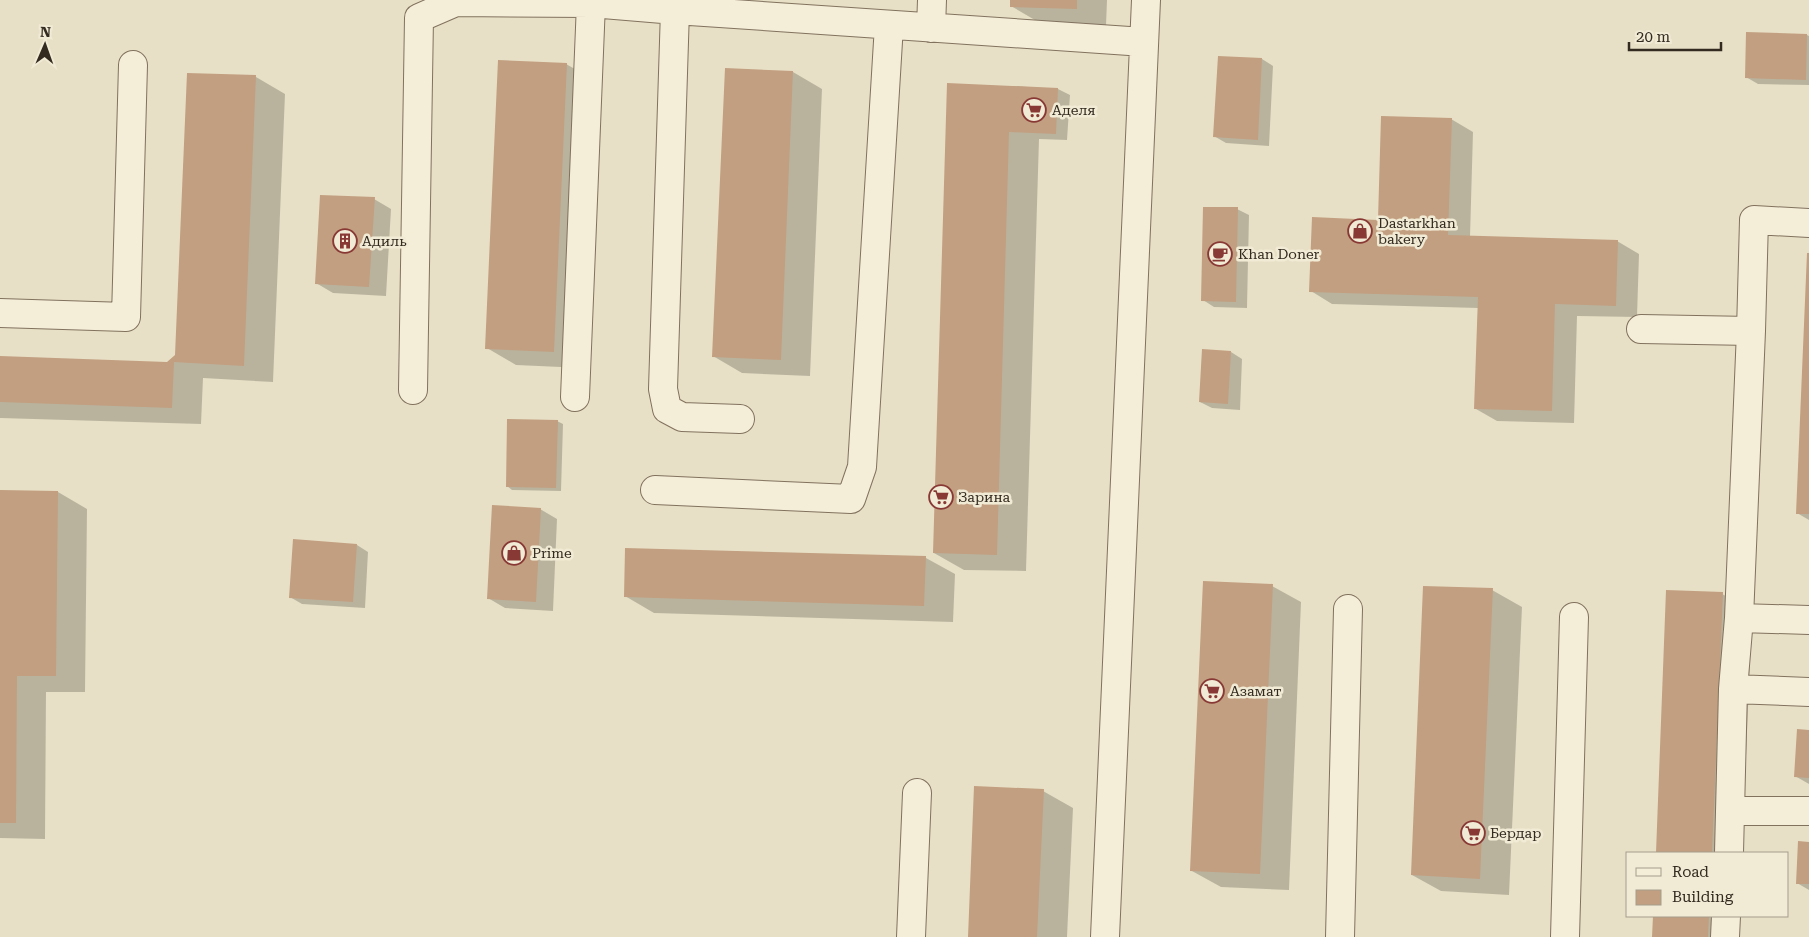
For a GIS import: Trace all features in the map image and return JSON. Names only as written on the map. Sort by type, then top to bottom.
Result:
[{"type":"street","points":[[931,28],[932,0]]},
{"type":"street","points":[[1105,937],[1146,0]]},
{"type":"street","points":[[413,390],[419,18],[456,2],[591,3],[889,26],[1144,42]]},
{"type":"street","points":[[575,397],[591,3]]},
{"type":"street","points":[[675,10],[663,389],[667,409],[682,417],[740,419]]},
{"type":"street","points":[[655,490],[851,499],[862,467],[889,26]]},
{"type":"street","points":[[0,313],[126,317],[133,65]]},
{"type":"street","points":[[1728,852],[1733,689],[1739,618],[1754,220],[1809,223]]},
{"type":"street","points":[[1641,329],[1751,331]]},
{"type":"street","points":[[1340,937],[1348,609]]},
{"type":"street","points":[[1565,937],[1574,616]]},
{"type":"street","points":[[1739,618],[1809,620]]},
{"type":"street","points":[[1733,689],[1809,692]]},
{"type":"street","points":[[911,937],[917,793]]},
{"type":"street","points":[[1730,811],[1809,811]]},
{"type":"street","points":[[1725,937],[1726,917]]},
{"type":"building","points":[[1010,0],[1077,0],[1077,9],[1010,7]]},
{"type":"building","points":[[1746,32],[1807,34],[1806,80],[1745,78]]},
{"type":"building","points":[[1218,56],[1262,58],[1258,140],[1213,137]]},
{"type":"building","points":[[498,60],[567,63],[554,352],[485,349]]},
{"type":"building","points":[[725,68],[793,71],[781,360],[712,357]]},
{"type":"building","points":[[187,73],[256,75],[244,366],[174,362],[172,408],[0,402],[0,356],[167,362],[175,355]]},
{"type":"building","points":[[947,83],[1058,88],[1056,134],[1009,132],[997,555],[933,553]]},
{"type":"building","points":[[1381,116],[1452,118],[1448,235],[1618,240],[1616,306],[1555,304],[1552,411],[1474,409],[1478,297],[1309,292],[1312,217],[1378,220]]},
{"type":"building","name":"Адиль","points":[[320,195],[375,197],[369,287],[315,284]]},
{"type":"building","name":"Khan Doner","points":[[1203,207],[1238,207],[1236,302],[1201,301]]},
{"type":"building","points":[[1807,253],[1809,253],[1809,514],[1796,514]]},
{"type":"building","points":[[1202,349],[1231,351],[1228,404],[1199,402]]},
{"type":"building","points":[[507,419],[558,420],[556,488],[506,487]]},
{"type":"building","points":[[0,490],[58,491],[56,676],[17,676],[16,823],[0,823]]},
{"type":"building","name":"Prime","points":[[492,505],[541,508],[536,602],[487,599]]},
{"type":"building","points":[[293,539],[357,544],[353,602],[289,598]]},
{"type":"building","points":[[625,548],[926,556],[924,606],[624,597]]},
{"type":"building","points":[[1203,581],[1273,584],[1260,874],[1190,871]]},
{"type":"building","points":[[1423,586],[1493,588],[1480,879],[1411,875]]},
{"type":"building","points":[[1666,590],[1723,592],[1712,852],[1656,852]]},
{"type":"building","points":[[1797,729],[1809,730],[1809,778],[1794,777]]},
{"type":"building","points":[[974,786],[1044,789],[1037,937],[968,937]]},
{"type":"building","points":[[1798,841],[1809,842],[1809,884],[1796,884]]},
{"type":"building","points":[[1653,917],[1709,917],[1708,937],[1652,937]]},
{"type":"place","name":"Аделя","points":[[1034,110]]},
{"type":"place","name":"Dastarkhan bakery","points":[[1360,231]]},
{"type":"place","name":"Адиль","points":[[345,241]]},
{"type":"place","name":"Khan Doner","points":[[1220,254]]},
{"type":"place","name":"Зарина","points":[[941,497]]},
{"type":"place","name":"Prime","points":[[514,553]]},
{"type":"place","name":"Азамат","points":[[1212,691]]},
{"type":"place","name":"Бердар","points":[[1473,833]]}]
